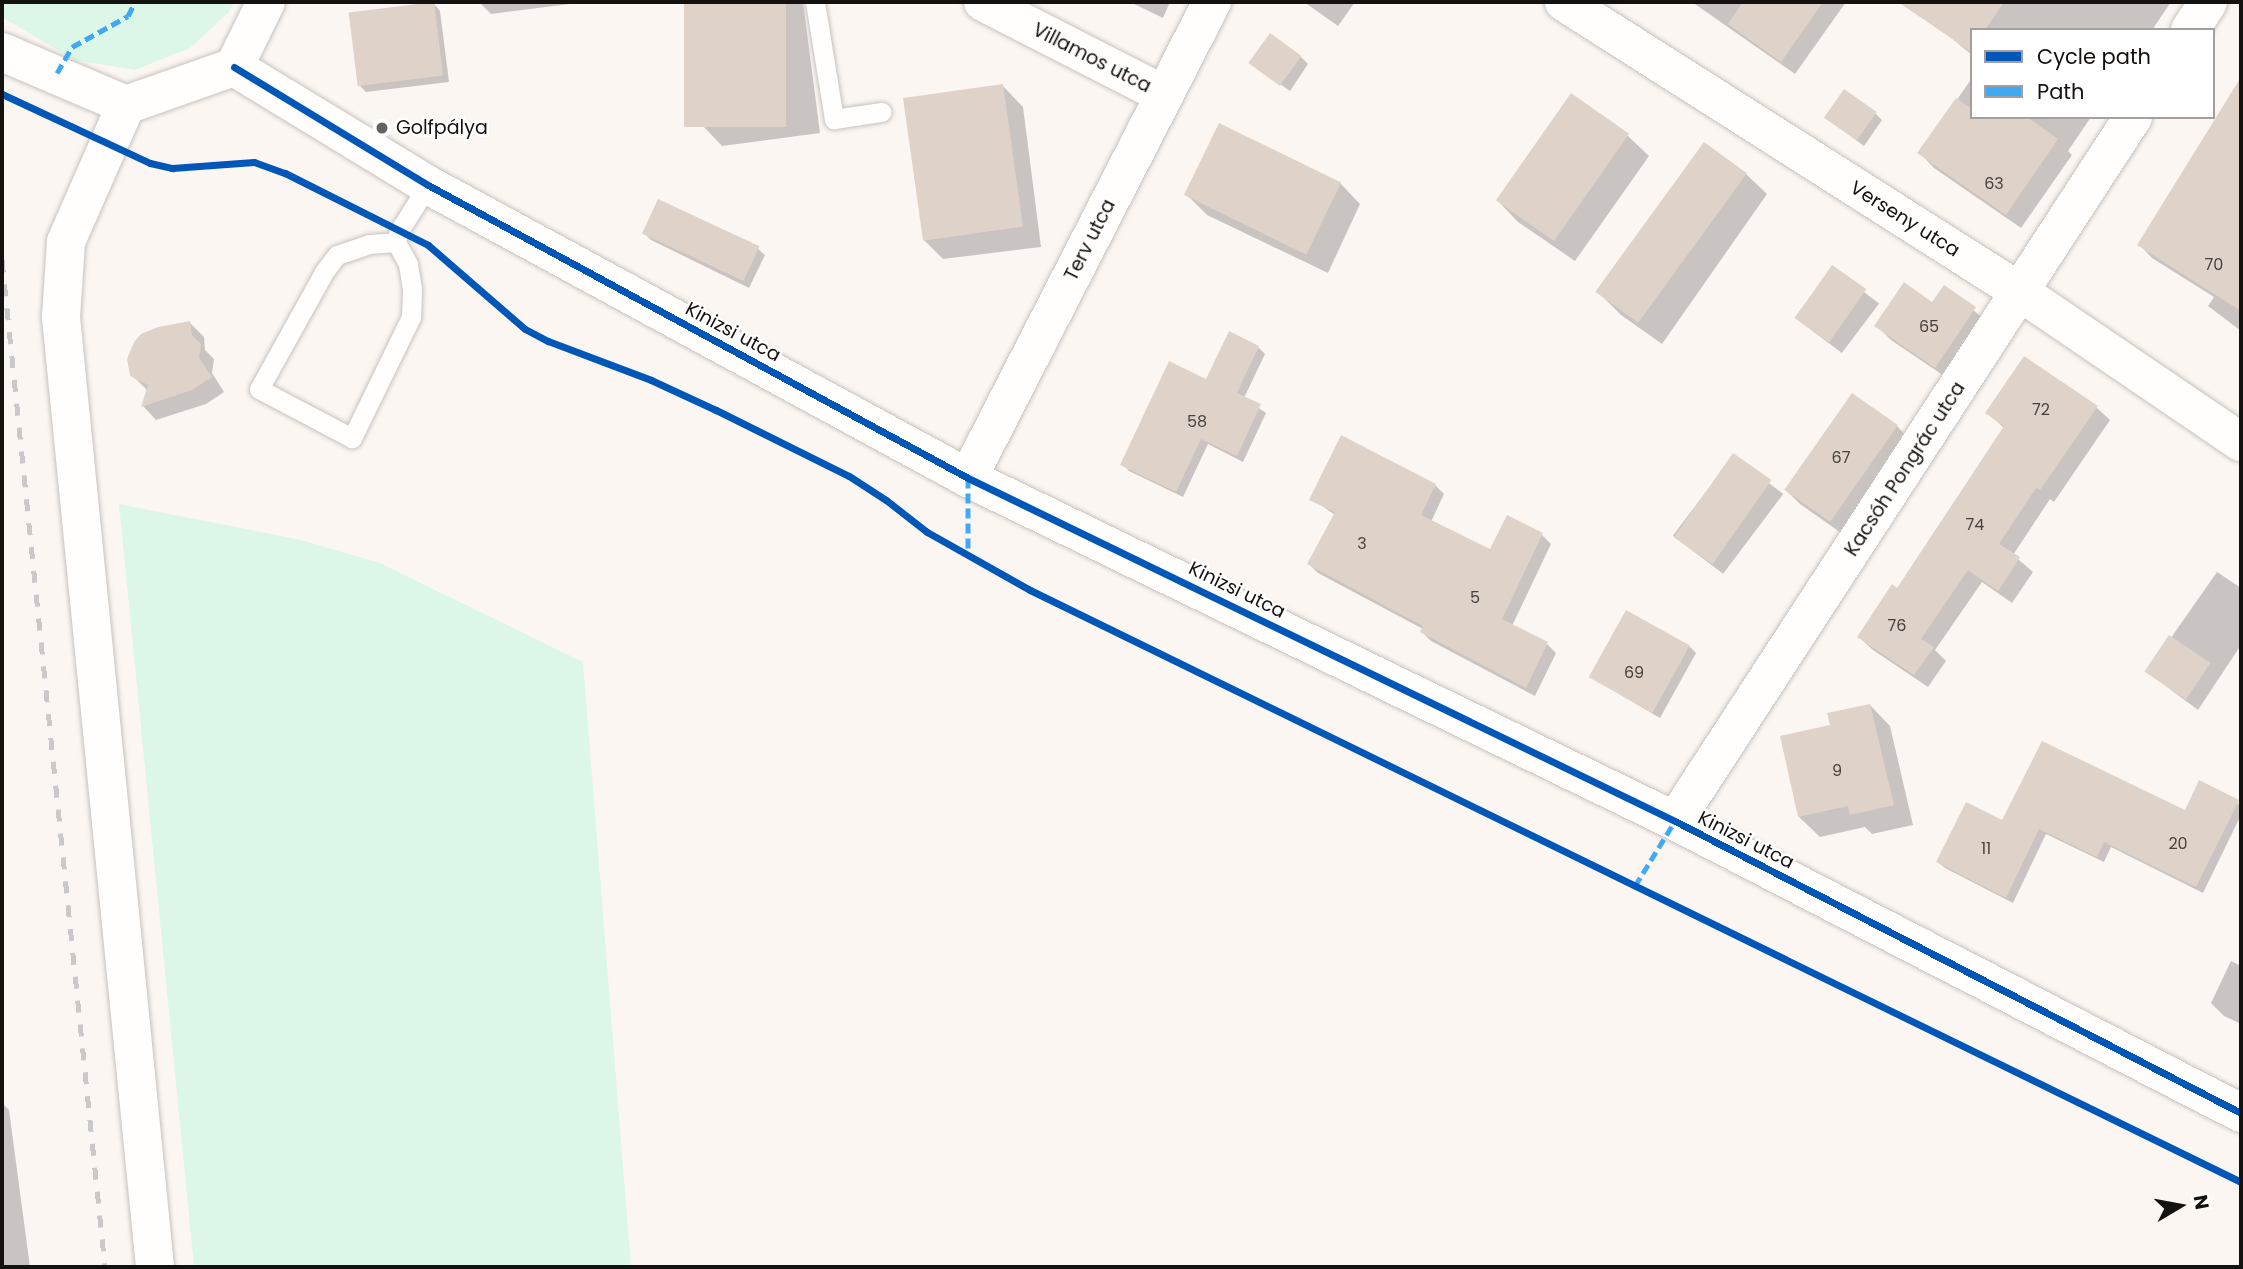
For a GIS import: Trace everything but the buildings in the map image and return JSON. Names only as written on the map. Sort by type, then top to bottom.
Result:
[{"type":"street","points":[[2,51],[126,105],[234,67],[266,2]]},
{"type":"street","name":"Villamos utca","points":[[983,2],[1165,94]]},
{"type":"street","name":"Terv utca","points":[[968,478],[1212,2]]},
{"type":"street","name":"Verseny utca","points":[[1563,2],[2020,292],[2241,442]]},
{"type":"street","points":[[2191,28],[2208,2]]},
{"type":"street","name":"Kinizsi utca","points":[[234,67],[428,185],[968,478],[1675,821],[2241,1113]]},
{"type":"street","points":[[126,105],[66,242],[61,317],[155,1267]]},
{"type":"street","name":"Kacsóh Pongrác utca","points":[[1675,821],[2132,119]]},
{"type":"lane","points":[[815,2],[834,119],[881,111]]},
{"type":"lane","points":[[396,242],[369,244],[337,256],[324,272],[259,389],[352,438],[411,317],[412,290],[408,264],[396,242],[399,231],[428,185]]},
{"type":"green space","points":[[2,2],[234,2],[229,12],[190,48],[135,70],[74,60],[2,17]]},
{"type":"green space","points":[[119,504],[301,540],[380,563],[583,662],[631,1267],[194,1267]]},
{"type":"railway","points":[[2,260],[105,1267]]},
{"type":"marked path","points":[[57,73],[72,47],[128,16],[135,2]]},
{"type":"marked path","points":[[968,478],[968,555]]},
{"type":"marked path","points":[[1635,886],[1675,821]]},
{"type":"cycle path","points":[[234,67],[428,185],[968,478],[1675,821],[2241,1113]]},
{"type":"cycle path","points":[[2,94],[150,163],[172,168],[254,162],[285,173],[428,245],[525,329],[548,341],[651,380],[849,476],[927,532],[1030,590],[2241,1182]]},
{"type":"place","name":"Golfpálya","points":[[382,128]]}]
